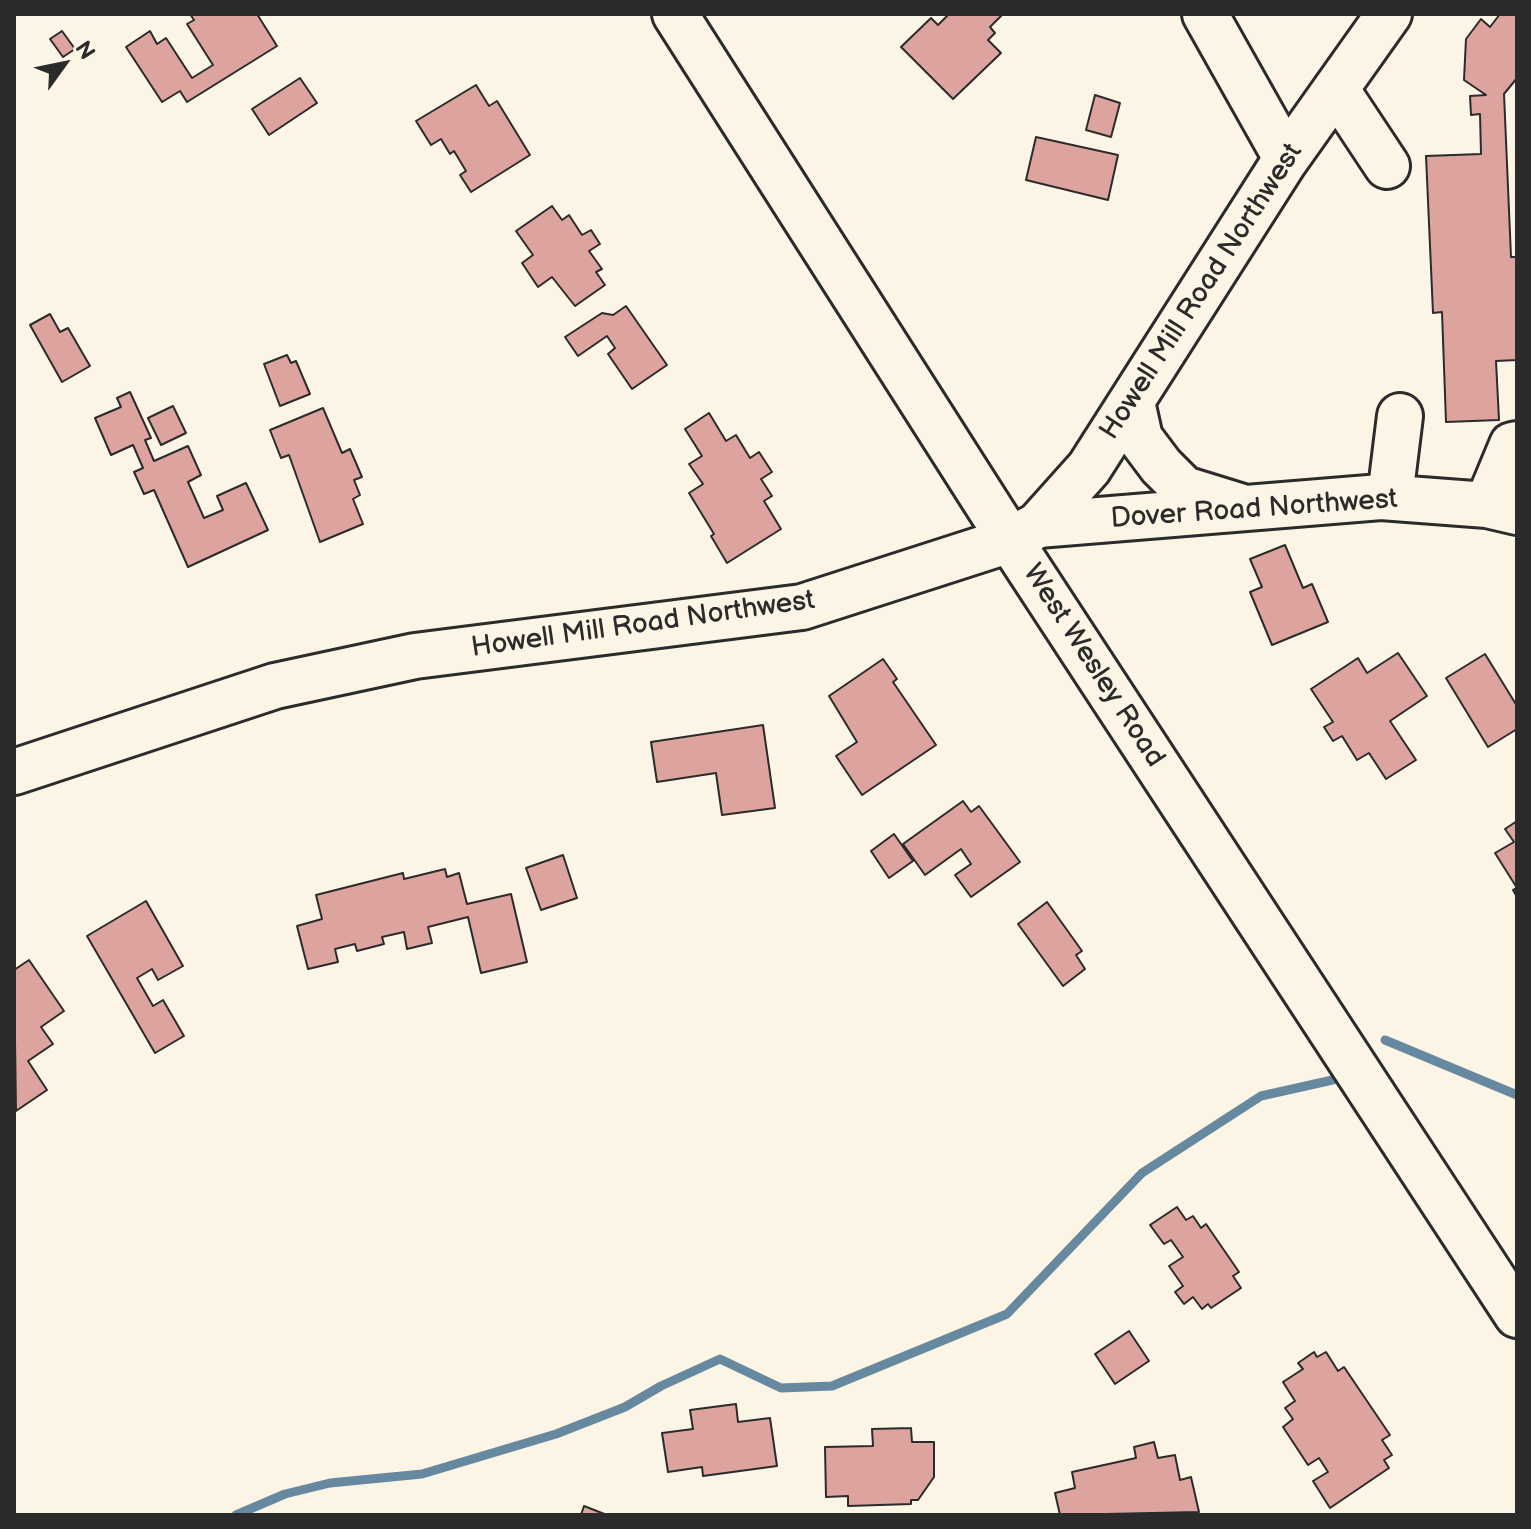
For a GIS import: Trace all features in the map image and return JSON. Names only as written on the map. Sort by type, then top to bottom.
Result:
[{"type":"street","name":"West Wesley Road","points":[[675,14],[1024,533],[1517,1315]]},
{"type":"street","points":[[1205,14],[1286,158]]},
{"type":"street","name":"Howell Mill Road Northwest","points":[[14,772],[275,686],[415,656],[802,607],[1024,533],[1089,468],[1286,158],[1389,14]]},
{"type":"street","points":[[1336,89],[1387,166]]},
{"type":"street","points":[[1132,402],[1140,438],[1184,489],[1239,506]]},
{"type":"street","points":[[1390,497],[1400,416]]},
{"type":"street","points":[[1502,509],[1512,445],[1517,444]]},
{"type":"street","name":"Dover Road Northwest","points":[[1024,533],[1239,506],[1390,497],[1502,509]]},
{"type":"building","points":[[190,14],[257,14],[277,46],[187,102],[180,91],[162,102],[126,47],[150,31],[157,44],[166,38],[192,78],[213,65],[187,24],[194,20]]},
{"type":"building","points":[[949,14],[1003,14],[990,27],[995,33],[988,40],[1001,53],[953,99],[901,47],[931,18],[938,25]]},
{"type":"building","points":[[1500,14],[1517,14],[1517,78],[1504,94],[1511,257],[1517,257],[1517,360],[1496,361],[1499,420],[1446,422],[1442,312],[1433,313],[1426,156],[1481,154],[1480,114],[1471,115],[1470,96],[1486,95],[1464,80],[1466,39],[1481,19],[1490,27]]},
{"type":"building","points":[[62,31],[75,49],[63,57],[50,39]]},
{"type":"building","points":[[300,78],[317,103],[269,135],[252,109]]},
{"type":"building","points":[[476,85],[489,106],[497,101],[530,155],[471,192],[460,175],[466,171],[454,151],[450,154],[441,139],[431,145],[416,121]]},
{"type":"building","points":[[1095,95],[1120,103],[1111,137],[1086,130]]},
{"type":"building","points":[[1036,137],[1118,155],[1108,200],[1026,180]]},
{"type":"building","points":[[552,206],[562,220],[569,215],[582,235],[591,230],[600,244],[589,251],[602,269],[596,272],[605,285],[575,306],[552,277],[538,287],[522,263],[533,255],[516,231]]},
{"type":"building","points":[[626,306],[667,365],[632,389],[608,354],[615,348],[607,336],[578,356],[565,337],[602,313],[613,315]]},
{"type":"building","points":[[50,314],[60,332],[68,328],[90,366],[62,382],[30,325]]},
{"type":"building","points":[[287,355],[291,363],[296,361],[310,394],[280,406],[264,364]]},
{"type":"building","points":[[130,392],[151,438],[145,440],[154,461],[188,446],[201,475],[188,482],[204,518],[223,510],[217,496],[246,483],[268,530],[188,567],[154,490],[144,494],[134,472],[143,468],[133,445],[111,455],[95,418],[121,407],[117,398]]},
{"type":"building","points":[[173,406],[186,433],[161,445],[148,418]]},
{"type":"building","points":[[323,408],[342,453],[350,449],[362,477],[354,480],[360,495],[353,499],[363,524],[320,542],[289,455],[281,458],[270,430]]},
{"type":"building","points":[[709,413],[726,441],[736,435],[750,458],[759,452],[772,472],[761,479],[772,496],[764,501],[781,529],[727,563],[711,536],[714,534],[689,493],[703,484],[689,464],[702,456],[685,429]]},
{"type":"building","points":[[1285,545],[1303,588],[1312,584],[1328,622],[1272,645],[1250,592],[1262,587],[1250,559]]},
{"type":"building","points":[[1398,653],[1427,696],[1390,721],[1416,760],[1386,779],[1369,753],[1357,760],[1342,736],[1333,741],[1324,727],[1333,722],[1311,689],[1358,658],[1367,673]]},
{"type":"building","points":[[1485,654],[1517,706],[1517,729],[1488,747],[1446,678]]},
{"type":"building","points":[[883,659],[897,679],[893,682],[936,745],[862,795],[836,756],[857,742],[829,696]]},
{"type":"building","points":[[763,725],[775,808],[722,815],[716,773],[657,782],[651,742]]},
{"type":"building","points":[[963,801],[971,812],[979,806],[1020,862],[971,897],[955,875],[971,864],[961,849],[925,875],[903,844]]},
{"type":"building","points":[[1517,821],[1517,888],[1495,853],[1514,842],[1505,829]]},
{"type":"building","points":[[894,834],[913,861],[889,878],[871,851]]},
{"type":"building","points":[[563,855],[577,898],[541,910],[526,868]]},
{"type":"building","points":[[445,869],[447,877],[459,873],[467,904],[511,894],[527,962],[481,973],[468,917],[428,927],[432,943],[407,949],[404,932],[382,937],[384,944],[357,951],[355,944],[335,949],[338,962],[308,969],[297,926],[322,919],[316,895],[403,873],[404,879]]},
{"type":"building","points":[[146,901],[183,966],[158,980],[152,969],[137,978],[153,1006],[163,1000],[184,1036],[155,1053],[87,936]]},
{"type":"building","points":[[1047,902],[1082,951],[1076,955],[1085,969],[1063,986],[1018,924]]},
{"type":"building","points":[[29,960],[64,1011],[41,1027],[53,1044],[28,1061],[47,1090],[16,1111],[14,970]]},
{"type":"building","points":[[1177,1207],[1186,1220],[1193,1216],[1201,1228],[1206,1224],[1239,1272],[1233,1276],[1241,1288],[1211,1308],[1208,1304],[1202,1309],[1193,1297],[1184,1304],[1175,1292],[1183,1286],[1169,1266],[1183,1257],[1171,1240],[1164,1244],[1150,1225]]},
{"type":"building","points":[[1129,1331],[1149,1361],[1115,1384],[1095,1354]]},
{"type":"building","points":[[1314,1352],[1317,1357],[1326,1352],[1338,1371],[1344,1367],[1390,1435],[1382,1440],[1392,1455],[1384,1460],[1389,1468],[1330,1508],[1313,1481],[1328,1472],[1319,1458],[1308,1465],[1283,1427],[1293,1419],[1285,1408],[1295,1401],[1283,1382],[1303,1369],[1298,1363]]},
{"type":"building","points":[[736,1404],[738,1422],[770,1418],[777,1466],[703,1476],[702,1467],[668,1472],[662,1433],[693,1429],[690,1410]]},
{"type":"building","points":[[911,1428],[912,1442],[934,1442],[934,1477],[918,1500],[911,1500],[911,1504],[848,1506],[848,1496],[826,1497],[825,1447],[873,1446],[872,1429]]},
{"type":"building","points":[[1154,1442],[1158,1458],[1175,1455],[1180,1480],[1191,1477],[1199,1512],[1060,1515],[1055,1493],[1075,1488],[1072,1472],[1136,1458],[1134,1447]]},
{"type":"building","points":[[584,1506],[607,1515],[581,1515]]},
{"type":"waterway","points":[[1385,1040],[1517,1095]]},
{"type":"waterway","points":[[236,1515],[285,1494],[330,1483],[422,1474],[556,1434],[625,1407],[661,1386],[720,1359],[781,1388],[832,1386],[1007,1314],[1142,1173],[1261,1096],[1337,1079]]}]
